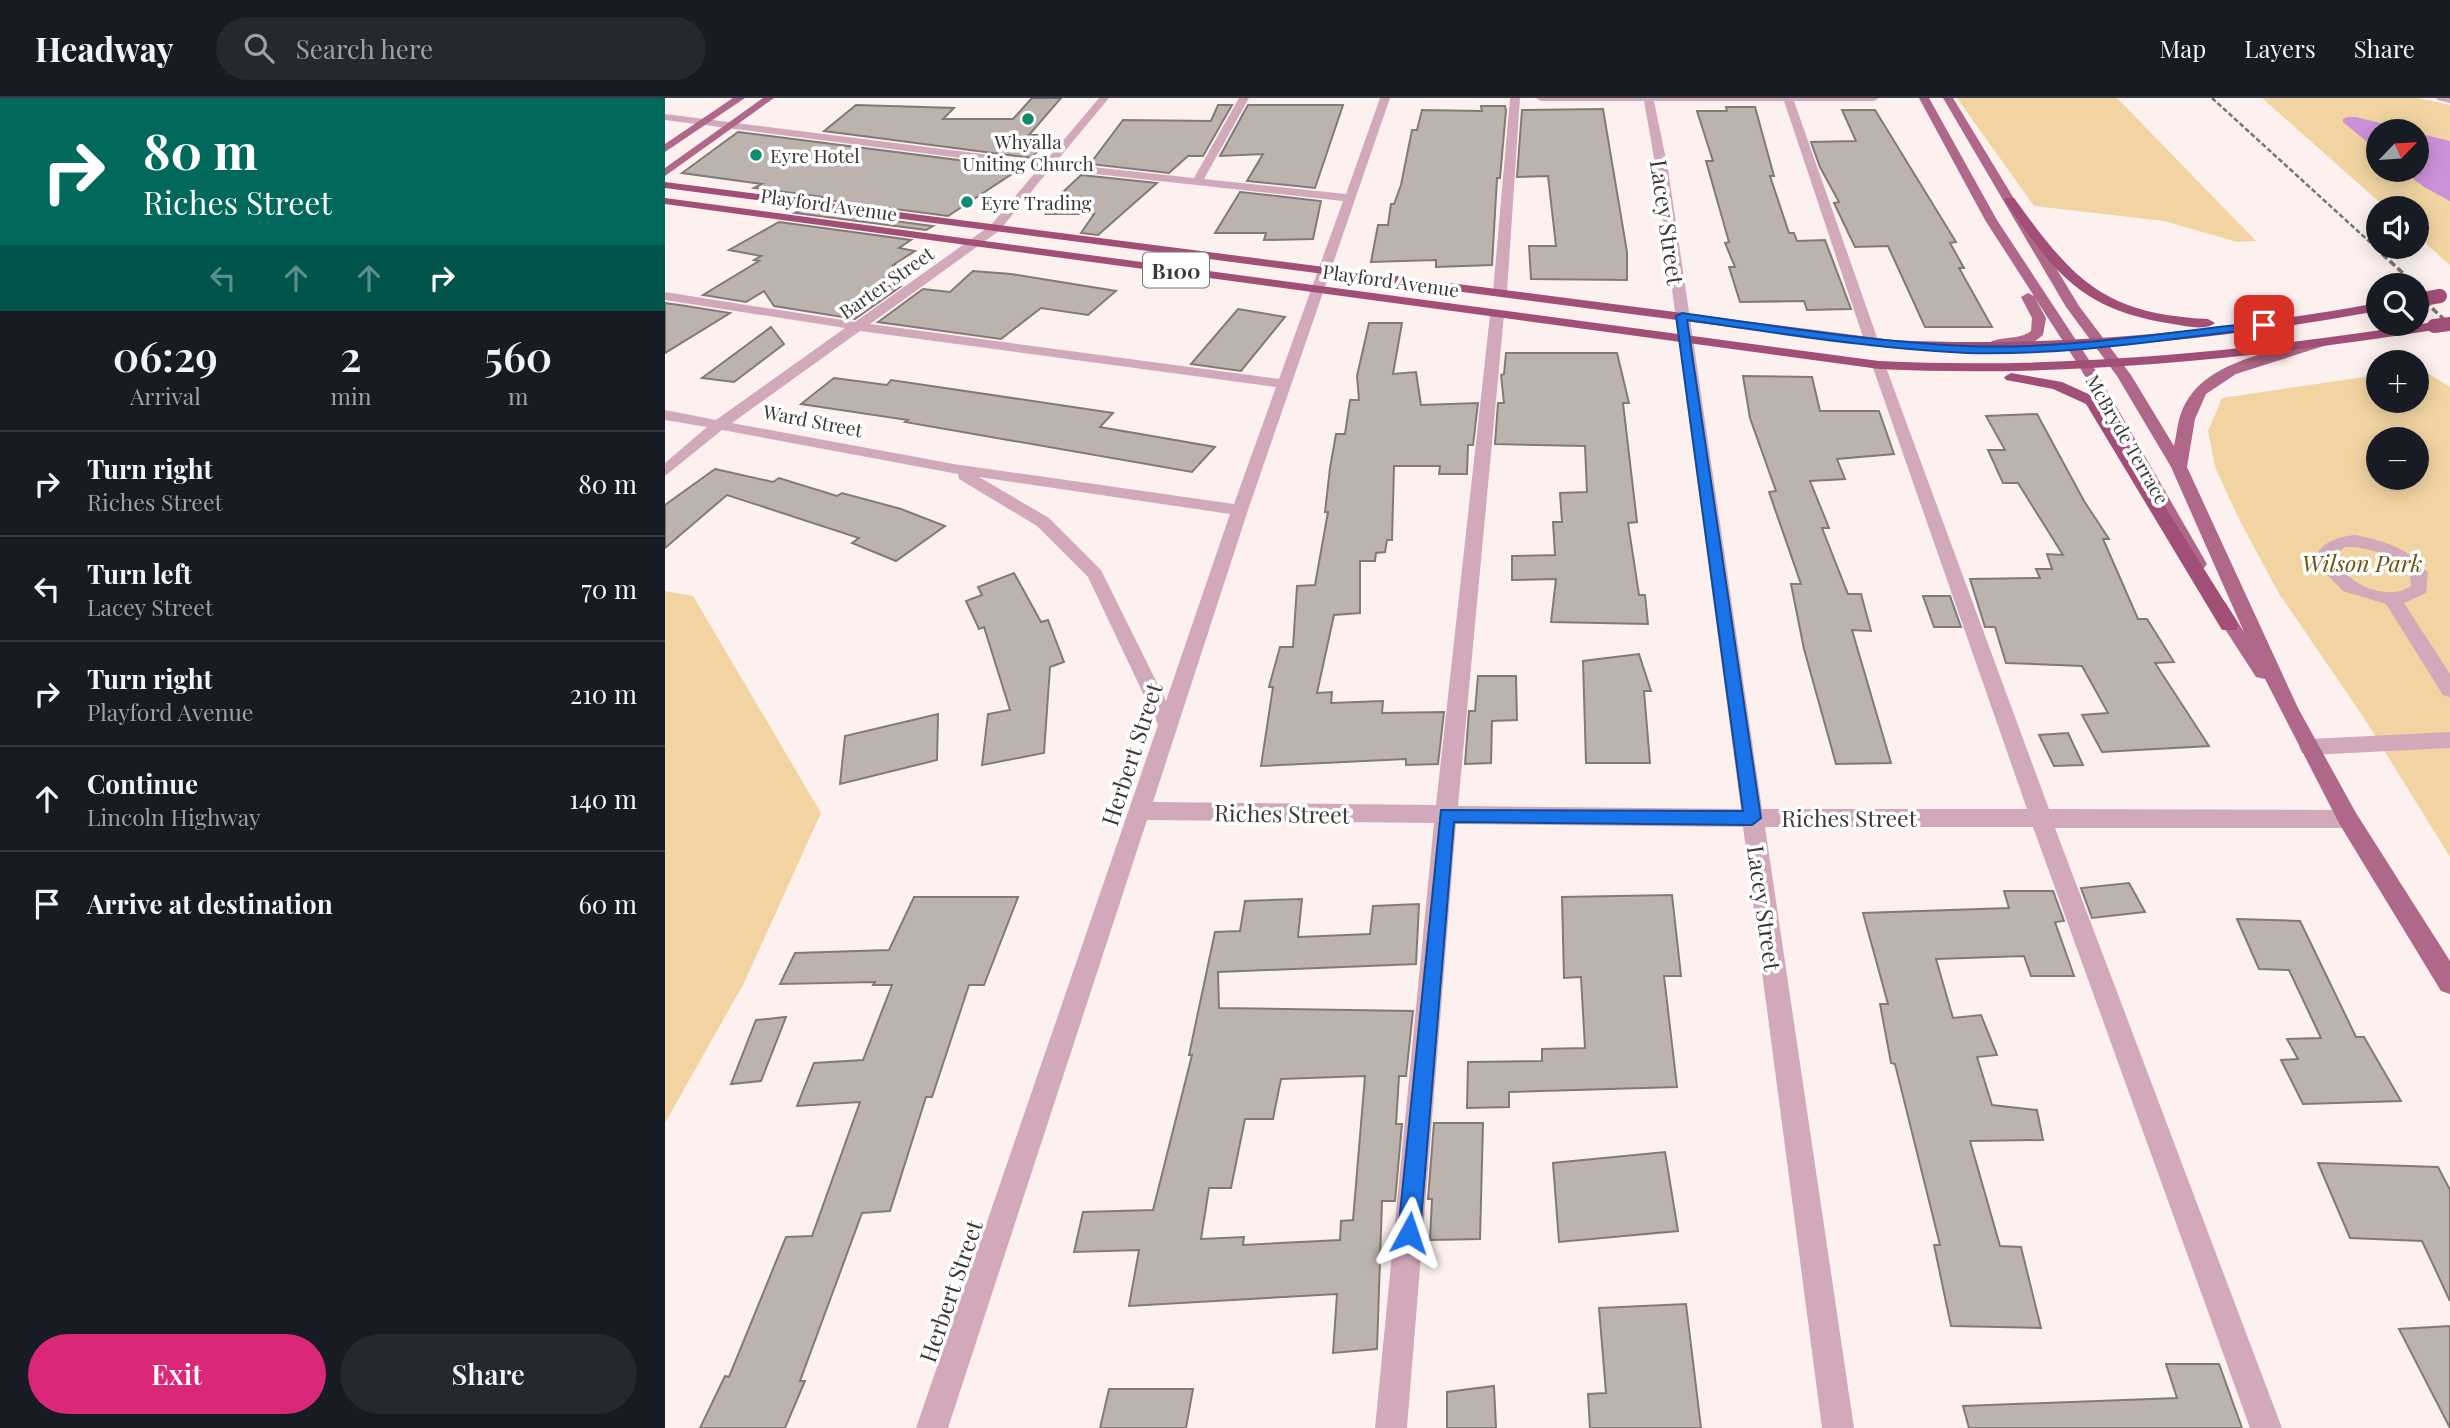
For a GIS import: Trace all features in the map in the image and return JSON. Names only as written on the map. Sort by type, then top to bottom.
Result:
[{"type":"highway","name":"Playford Avenue","points":[[665,185],[1326,270],[1686,341],[1876,354],[1892,344],[1969,350],[2099,343]]},
{"type":"highway","points":[[2010,200],[2066,271],[2086,291],[2118,306],[2193,323],[2241,324],[2307,319]]},
{"type":"highway","name":"Playford Avenue","points":[[665,201],[1318,289],[1682,316],[1961,369],[2113,363]]},
{"type":"highway","points":[[795,218],[817,205]]},
{"type":"highway","name":"B100","points":[[2099,343],[2221,332],[2366,309]]},
{"type":"highway","name":"B100","points":[[2113,363],[2326,343],[2450,324]]},
{"type":"highway","points":[[1961,369],[2057,384],[2092,401],[2229,625]]},
{"type":"main road","points":[[665,149],[740,98]]},
{"type":"main road","points":[[665,173],[769,98]]},
{"type":"main road","name":"McBryde Terrace","points":[[1924,98],[1991,220],[2085,366],[2183,534],[2229,625],[2288,708]]},
{"type":"main road","name":"McBryde Terrace","points":[[1948,98],[2073,307],[2113,363],[2179,467],[2288,708],[2348,819],[2450,982]]},
{"type":"main road","points":[[1991,220],[1996,204],[1983,182],[2000,182]]},
{"type":"main road","points":[[1892,344],[2011,344],[2029,339],[2039,332],[2039,318],[2025,291],[2021,268]]},
{"type":"main road","points":[[2179,467],[2192,401],[2203,388],[2237,369],[2326,343]]},
{"type":"street","name":"Barter Street","points":[[665,471],[720,424],[995,228],[1050,166],[1104,98]]},
{"type":"street","points":[[1198,180],[1244,98]]},
{"type":"street","name":"Herbert Street","points":[[932,1428],[1167,724],[1385,98]]},
{"type":"street","points":[[1391,1428],[1446,815],[1498,304],[1515,98]]},
{"type":"street","points":[[1541,98],[1874,98]]},
{"type":"street","points":[[2441,98],[2450,100]]},
{"type":"street","name":"Lacey Street","points":[[1648,99],[1662,169],[1838,1428]]},
{"type":"street","points":[[1788,99],[2040,816],[2266,1428]]},
{"type":"street","points":[[665,117],[733,123],[1050,166],[1351,198]]},
{"type":"street","points":[[665,296],[856,326],[1286,384]]},
{"type":"street","name":"Ward Street","points":[[665,415],[954,469],[1240,510]]},
{"type":"street","name":"Ward Street","points":[[954,469],[1043,522],[1095,574],[1167,724]]},
{"type":"street","points":[[2391,598],[2406,598],[2420,589],[2419,573],[2401,557],[2379,546],[2355,541],[2341,542],[2326,553],[2326,562],[2332,572],[2343,581],[2366,593],[2391,598],[2450,690]]},
{"type":"street","points":[[2309,747],[2450,740]]},
{"type":"street","name":"Riches Street","points":[[1140,811],[1752,818],[2040,816],[2348,819]]},
{"type":"green space","points":[[1957,98],[2117,98],[2256,241],[2237,242],[2164,221],[2034,206]]},
{"type":"green space","points":[[2262,98],[2418,98],[2450,105],[2450,265],[2429,247],[2429,196],[2372,196]]},
{"type":"green space","name":"Wilson Park","points":[[2429,374],[2450,387],[2450,857],[2364,718],[2278,592],[2239,519],[2215,467],[2208,431],[2222,398],[2366,377],[2366,413],[2429,413]]},
{"type":"green space","points":[[665,591],[693,596],[821,813],[744,983],[665,1123]]},
{"type":"shaded area","points":[[2356,117],[2366,120],[2366,141],[2343,122],[2343,119]]},
{"type":"shaded area","points":[[2429,136],[2450,141],[2450,201],[2418,182],[2429,182]]},
{"type":"building","points":[[1032,98],[1061,98],[1029,135],[1039,135],[1034,141],[1045,141],[1032,158],[824,131],[856,105],[954,108],[943,119],[1013,119]]},
{"type":"building","points":[[1218,105],[1232,105],[1203,156],[1188,156],[1169,173],[1090,164],[1123,120],[1211,121]]},
{"type":"building","points":[[1248,105],[1343,105],[1315,188],[1247,181],[1263,154],[1220,156]]},
{"type":"building","points":[[1481,106],[1505,106],[1506,110],[1500,178],[1497,178],[1492,265],[1436,267],[1436,260],[1371,262],[1378,225],[1388,225],[1391,204],[1394,204],[1401,185],[1412,130],[1417,130],[1422,110],[1482,111]]},
{"type":"building","points":[[1726,107],[1755,107],[1774,176],[1770,176],[1789,233],[1794,233],[1797,241],[1825,240],[1851,309],[1807,310],[1804,301],[1740,302],[1729,267],[1735,267],[1725,243],[1729,242],[1706,161],[1713,161],[1697,111],[1727,111]]},
{"type":"building","points":[[1603,109],[1627,252],[1627,280],[1531,279],[1529,246],[1556,246],[1548,176],[1517,177],[1522,110]]},
{"type":"building","points":[[1842,110],[1875,110],[1956,242],[1950,243],[1964,268],[1959,268],[1992,327],[1925,327],[1888,246],[1855,247],[1834,203],[1839,202],[1820,167],[1811,142],[1856,141]]},
{"type":"building","points":[[738,132],[1021,168],[948,216],[819,199],[823,197],[754,188],[762,184],[682,173]]},
{"type":"building","points":[[1081,175],[1157,183],[1098,235],[1081,233],[1094,214],[1046,214],[1062,193]]},
{"type":"building","points":[[1240,192],[1321,201],[1313,239],[1264,240],[1266,233],[1215,233]]},
{"type":"building","points":[[803,209],[933,226],[926,230],[795,213]]},
{"type":"building","points":[[779,222],[911,240],[899,248],[915,251],[893,265],[902,266],[875,285],[900,287],[855,319],[774,306],[764,291],[746,302],[703,295],[759,261],[754,260],[761,256],[729,250]]},
{"type":"building","points":[[973,271],[1011,274],[1116,291],[1088,315],[1041,308],[1001,339],[878,322],[923,289],[950,292]]},
{"type":"building","points":[[665,303],[686,306],[730,313],[665,353]]},
{"type":"building","points":[[1238,309],[1285,317],[1241,371],[1191,364]]},
{"type":"building","points":[[1369,323],[1402,323],[1393,374],[1416,372],[1421,405],[1478,403],[1473,445],[1468,445],[1467,474],[1439,474],[1440,466],[1394,466],[1392,540],[1387,540],[1385,552],[1376,553],[1375,561],[1360,561],[1360,613],[1334,615],[1317,693],[1332,692],[1331,703],[1383,701],[1382,713],[1444,712],[1438,764],[1406,765],[1406,759],[1261,766],[1273,687],[1269,687],[1280,647],[1293,647],[1297,586],[1315,585],[1328,512],[1325,512],[1336,434],[1345,434],[1350,400],[1359,400],[1357,376]]},
{"type":"building","points":[[771,327],[784,344],[734,382],[702,378]]},
{"type":"building","points":[[1506,353],[1617,353],[1629,403],[1623,403],[1637,522],[1628,523],[1639,595],[1645,595],[1648,624],[1551,622],[1556,579],[1512,580],[1512,556],[1555,555],[1553,522],[1562,522],[1560,493],[1587,492],[1585,446],[1495,444],[1498,403],[1504,403],[1501,375],[1504,374]]},
{"type":"building","points":[[1743,376],[1812,377],[1820,411],[1879,411],[1894,454],[1837,459],[1845,479],[1810,481],[1829,528],[1822,528],[1848,594],[1861,594],[1871,631],[1852,630],[1891,763],[1836,764],[1804,649],[1791,584],[1801,584],[1769,492],[1776,491],[1750,418]]},
{"type":"building","points":[[834,378],[887,385],[891,380],[1113,413],[1100,427],[1215,447],[1192,472],[905,422],[908,420],[801,404]]},
{"type":"building","points":[[2037,414],[2084,501],[2109,539],[2103,539],[2138,619],[2147,619],[2174,662],[2155,663],[2209,746],[2102,752],[2082,715],[2108,713],[2082,666],[2006,663],[1995,627],[1985,627],[1970,579],[2040,578],[2036,569],[2052,569],[2047,554],[2063,555],[2018,483],[2003,483],[1988,450],[2005,450],[1986,416]]},
{"type":"building","points":[[715,469],[773,482],[779,478],[837,496],[842,493],[901,509],[945,526],[896,561],[852,543],[859,538],[727,495],[665,548],[665,505]]},
{"type":"building","points":[[1014,573],[1041,622],[1048,620],[1064,662],[1050,667],[1044,753],[982,765],[988,714],[1010,710],[984,627],[979,629],[966,601],[982,595],[978,587]]},
{"type":"building","points":[[1923,596],[1950,596],[1961,627],[1934,627]]},
{"type":"building","points":[[1639,654],[1651,691],[1644,691],[1650,763],[1586,763],[1583,661]]},
{"type":"building","points":[[1478,676],[1516,676],[1517,720],[1492,721],[1491,763],[1465,764],[1469,711],[1475,711]]},
{"type":"building","points":[[938,714],[937,760],[840,784],[845,736]]},
{"type":"building","points":[[2068,733],[2083,765],[2054,766],[2039,735]]},
{"type":"building","points":[[2129,883],[2145,912],[2092,918],[2081,888]]},
{"type":"building","points":[[2004,891],[2053,891],[2064,921],[2055,922],[2074,976],[2031,976],[2024,956],[1936,959],[1953,1018],[1981,1015],[1997,1055],[1977,1057],[1992,1105],[2037,1110],[2043,1140],[1970,1141],[2000,1246],[2021,1247],[2041,1328],[1951,1326],[1934,1245],[1940,1245],[1895,1064],[1891,1063],[1880,1004],[1888,1004],[1863,913],[2009,908]]},
{"type":"building","points":[[1672,895],[1681,976],[1664,976],[1677,1087],[1509,1092],[1509,1107],[1467,1108],[1468,1062],[1542,1061],[1542,1049],[1585,1048],[1581,977],[1564,978],[1562,897]]},
{"type":"building","points":[[914,897],[1018,897],[984,985],[969,985],[932,1097],[926,1097],[890,1211],[862,1213],[800,1381],[805,1381],[785,1428],[700,1428],[725,1376],[729,1377],[786,1237],[812,1236],[860,1102],[797,1106],[814,1063],[863,1060],[892,985],[873,985],[875,982],[780,984],[795,953],[889,950]]},
{"type":"building","points":[[1302,899],[1298,937],[1370,934],[1373,906],[1419,904],[1416,964],[1218,972],[1219,1008],[1413,1011],[1406,1076],[1399,1076],[1396,1124],[1402,1124],[1395,1201],[1382,1201],[1377,1349],[1333,1353],[1337,1294],[1129,1306],[1139,1250],[1074,1252],[1083,1212],[1153,1210],[1192,1055],[1189,1055],[1215,932],[1240,931],[1245,901]],"holes":[[[1365,1076],[1353,1220],[1341,1221],[1340,1240],[1243,1245],[1244,1237],[1201,1239],[1209,1188],[1231,1188],[1245,1119],[1273,1119],[1281,1079]]]},
{"type":"building","points":[[2237,919],[2300,921],[2356,1037],[2364,1037],[2401,1101],[2303,1104],[2281,1060],[2298,1059],[2287,1039],[2321,1038],[2289,970],[2259,969]]},
{"type":"building","points":[[786,1017],[761,1081],[731,1084],[756,1020]]},
{"type":"building","points":[[1434,1123],[1483,1123],[1480,1239],[1430,1240],[1432,1199],[1428,1199]]},
{"type":"building","points":[[1665,1152],[1678,1231],[1559,1242],[1553,1163]]},
{"type":"building","points":[[2318,1163],[2438,1167],[2450,1190],[2450,1301],[2422,1241],[2350,1238]]},
{"type":"building","points":[[1686,1304],[1701,1428],[1590,1428],[1588,1394],[1606,1393],[1599,1308]]},
{"type":"building","points":[[2450,1326],[2450,1428],[2399,1329]]},
{"type":"building","points":[[2166,1364],[2219,1364],[2242,1428],[1969,1428],[1963,1406],[2177,1398]]},
{"type":"building","points":[[1494,1386],[1496,1428],[1447,1428],[1447,1392]]},
{"type":"building","points":[[1109,1389],[1193,1389],[1186,1428],[1100,1428]]},
{"type":"railway","points":[[2212,98],[2366,239]]},
{"type":"railway","points":[[2387,259],[2403,273]]},
{"type":"railway","points":[[2429,305],[2450,325]]},
{"type":"place","name":"Whyalla Uniting Church","points":[[1028,119]]},
{"type":"place","name":"Eyre Hotel","points":[[756,155]]},
{"type":"place","name":"Eyre Trading","points":[[967,202]]},
{"type":"route","points":[[1409,1233],[1446,815],[1752,818],[1682,316],[1865,342],[1969,350],[2070,345],[2221,332],[2264,325]]}]
